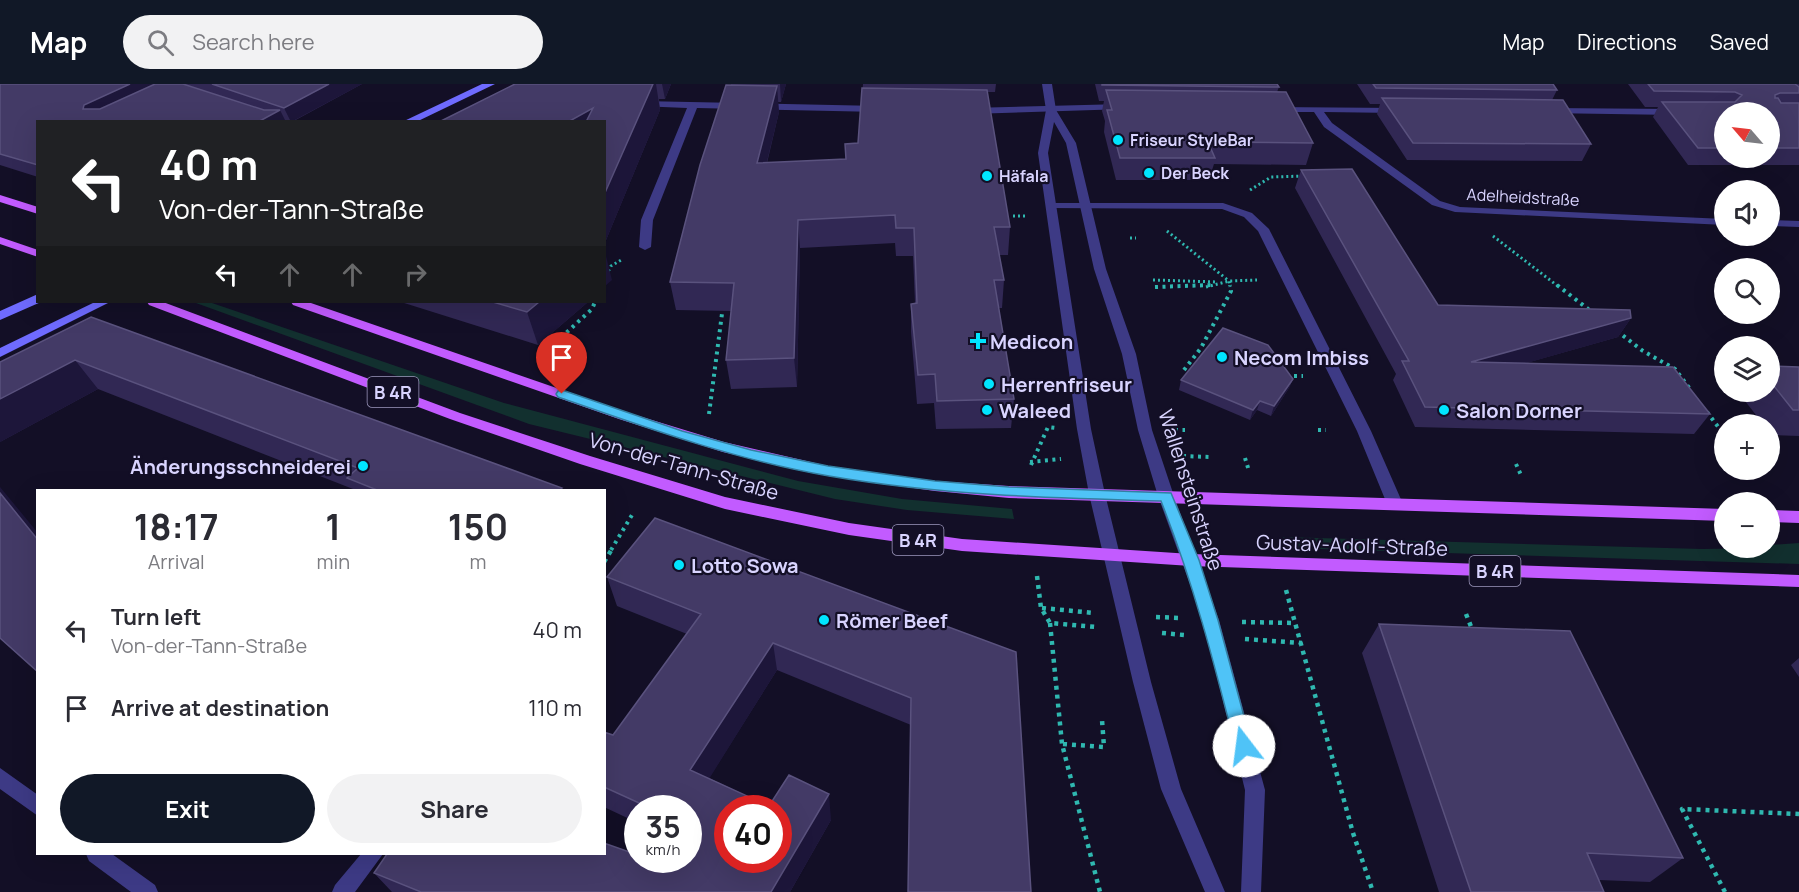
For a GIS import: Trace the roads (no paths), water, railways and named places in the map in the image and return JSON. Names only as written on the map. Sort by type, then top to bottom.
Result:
[{"type":"main road","points":[[411,120],[490,84]]},
{"type":"main road","points":[[0,198],[36,210]]},
{"type":"main road","points":[[0,240],[36,253]]},
{"type":"main road","points":[[0,316],[36,299]]},
{"type":"main road","points":[[0,353],[102,303]]},
{"type":"main road","name":"Von-der-Tann-Straße","points":[[156,303],[455,416],[725,503],[904,538],[962,545],[1191,560]]},
{"type":"main road","name":"Von-der-Tann-Straße","points":[[300,303],[678,435],[751,455],[828,471],[935,486],[1009,492],[1166,496]]},
{"type":"main road","points":[[1166,496],[1714,515]]},
{"type":"main road","points":[[1780,516],[1799,517]]},
{"type":"main road","name":"Gustav-Adolf-Straße","points":[[1191,560],[1799,581]]},
{"type":"street","name":"Wallensteinstraße","points":[[1047,84],[1051,110],[1043,153],[1084,429],[1097,495],[1171,789],[1215,892]]},
{"type":"street","points":[[626,104],[894,109]]},
{"type":"street","points":[[645,247],[646,220],[693,106]]},
{"type":"street","points":[[953,110],[1128,107]]},
{"type":"street","points":[[1270,109],[1410,110]]},
{"type":"street","name":"Wallensteinstraße","points":[[1051,110],[1071,142],[1100,268],[1129,354],[1144,430],[1211,620],[1255,790],[1251,892]]},
{"type":"street","name":"Adelheidstraße","points":[[1317,110],[1328,125],[1436,203],[1459,210],[1714,222]]},
{"type":"street","points":[[1539,111],[1690,112]]},
{"type":"street","points":[[1052,206],[1084,204],[1223,206],[1248,215],[1263,229],[1364,431],[1395,504]]},
{"type":"street","points":[[1780,223],[1799,224]]},
{"type":"street","points":[[0,777],[36,805]]},
{"type":"street","points":[[97,855],[148,892]]},
{"type":"street","points":[[342,892],[372,855]]},
{"type":"place","name":"Friseur StyleBar","points":[[1118,140]]},
{"type":"place","name":"Der Beck","points":[[1149,173]]},
{"type":"place","name":"Häfala","points":[[987,176]]},
{"type":"place","name":"Medicon","points":[[978,341]]},
{"type":"place","name":"Necom Imbiss","points":[[1222,357]]},
{"type":"place","name":"Herrenfriseur","points":[[989,384]]},
{"type":"place","name":"Waleed","points":[[987,410]]},
{"type":"place","name":"Salon Dorner","points":[[1444,410]]},
{"type":"place","name":"Änderungsschneiderei","points":[[363,466]]},
{"type":"place","name":"Lotto Sowa","points":[[679,565]]},
{"type":"place","name":"Römer Beef","points":[[824,620]]}]
